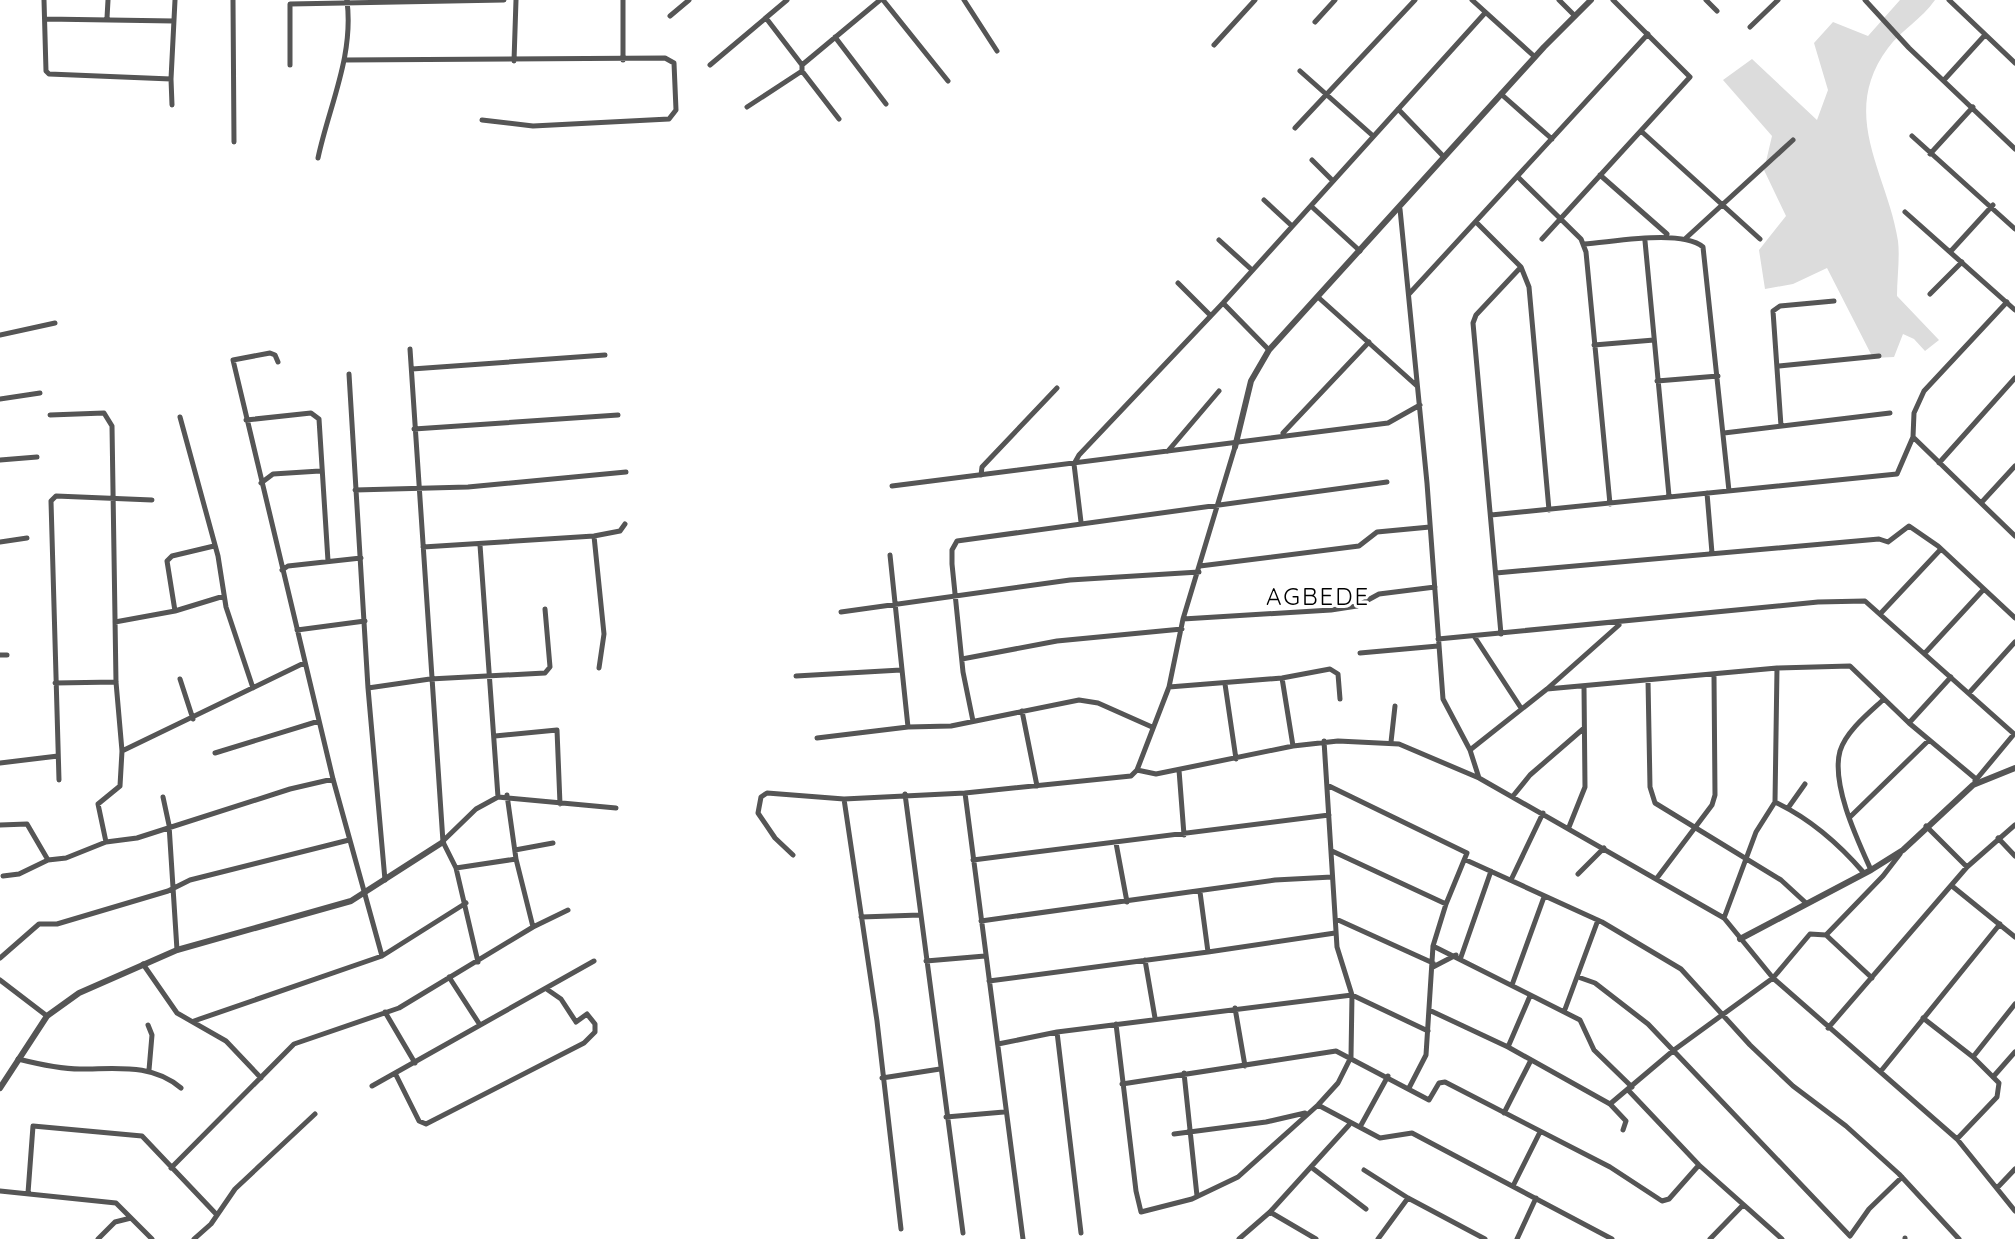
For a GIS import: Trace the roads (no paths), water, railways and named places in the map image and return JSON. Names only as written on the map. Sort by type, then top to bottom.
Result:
[{"type":"street","points":[[44,0],[46,71],[53,76],[171,79]]},
{"type":"street","points":[[107,18],[108,0]]},
{"type":"street","points":[[172,105],[175,0]]},
{"type":"street","points":[[233,0],[234,142]]},
{"type":"street","points":[[290,65],[291,2],[504,0]]},
{"type":"street","points":[[514,61],[516,0]]},
{"type":"street","points":[[623,0],[623,60]]},
{"type":"street","points":[[670,16],[689,0]]},
{"type":"street","points":[[710,65],[787,0]]},
{"type":"street","points":[[747,107],[802,68],[881,0],[948,81]]},
{"type":"street","points":[[964,0],[997,51]]},
{"type":"street","points":[[1214,45],[1255,0]]},
{"type":"street","points":[[1315,22],[1335,0]]},
{"type":"street","points":[[1295,128],[1415,0]]},
{"type":"street","points":[[1472,0],[1535,57]]},
{"type":"street","points":[[1559,0],[1575,16]]},
{"type":"street","points":[[1137,770],[1169,687],[1183,619],[1219,504],[1251,381],[1269,350],[1535,57],[1591,0]]},
{"type":"street","points":[[1542,239],[1690,77],[1613,0]]},
{"type":"street","points":[[1706,0],[1717,11]]},
{"type":"street","points":[[1750,27],[1778,0]]},
{"type":"street","points":[[1865,0],[2015,149]]},
{"type":"street","points":[[1949,0],[2015,63]]},
{"type":"street","points":[[318,158],[325,126],[334,109],[344,60],[347,1]]},
{"type":"street","points":[[1081,522],[1074,464],[1485,13]]},
{"type":"street","points":[[766,17],[839,119]]},
{"type":"street","points":[[45,19],[174,21]]},
{"type":"street","points":[[1409,294],[1519,178],[1648,34]]},
{"type":"street","points":[[1944,80],[1985,35]]},
{"type":"street","points":[[835,37],[886,104]]},
{"type":"street","points":[[344,60],[672,60],[676,110],[671,118],[533,126],[482,120]]},
{"type":"street","points":[[1300,71],[1372,135]]},
{"type":"street","points":[[1501,94],[1552,139]]},
{"type":"street","points":[[1930,154],[1973,107]]},
{"type":"street","points":[[1397,108],[1444,157]]},
{"type":"street","points":[[1641,131],[1760,239]]},
{"type":"street","points":[[1912,136],[1993,205],[2015,229]]},
{"type":"street","points":[[1686,238],[1793,140]]},
{"type":"street","points":[[1312,160],[1333,181]]},
{"type":"street","points":[[1600,175],[1667,235]]},
{"type":"street","points":[[1519,178],[1584,244],[1610,504]]},
{"type":"street","points":[[1264,200],[1292,226]]},
{"type":"street","points":[[1951,251],[1993,205]]},
{"type":"street","points":[[1311,206],[1361,252]]},
{"type":"street","points":[[1400,209],[1420,405],[1443,699],[1470,750],[1479,778]]},
{"type":"street","points":[[1905,212],[2015,310]]},
{"type":"street","points":[[1477,223],[1521,267],[1529,287],[1549,510]]},
{"type":"street","points":[[1584,244],[1645,241],[1667,235],[1686,238],[1705,251],[1729,491]]},
{"type":"street","points":[[1219,240],[1252,270]]},
{"type":"street","points":[[1645,241],[1669,496]]},
{"type":"street","points":[[1930,294],[1962,262]]},
{"type":"street","points":[[1501,634],[1473,323],[1476,315],[1521,267]]},
{"type":"street","points":[[1178,283],[1210,315]]},
{"type":"street","points":[[1319,298],[1418,386]]},
{"type":"street","points":[[1781,426],[1774,309],[1834,301]]},
{"type":"street","points":[[1491,515],[1897,474],[1913,437],[1914,413],[1924,391],[2007,302]]},
{"type":"street","points":[[1223,303],[1269,350]]},
{"type":"street","points":[[0,335],[55,323]]},
{"type":"street","points":[[1594,345],[1654,340]]},
{"type":"street","points":[[1282,434],[1369,342]]},
{"type":"street","points":[[410,349],[443,842],[456,868],[478,962]]},
{"type":"street","points":[[278,362],[275,355],[270,353],[233,360],[243,392],[246,420],[304,663],[382,956]]},
{"type":"street","points":[[412,369],[605,355]]},
{"type":"street","points":[[1779,366],[1879,356]]},
{"type":"street","points":[[349,374],[368,688],[385,881]]},
{"type":"street","points":[[1657,381],[1718,376]]},
{"type":"street","points":[[1939,463],[2015,378]]},
{"type":"street","points":[[981,475],[982,467],[1057,388]]},
{"type":"street","points":[[1168,451],[1219,391]]},
{"type":"street","points":[[0,399],[40,393]]},
{"type":"street","points":[[892,486],[1235,445],[1282,434],[1388,423],[1420,405]]},
{"type":"street","points":[[1724,433],[1890,413]]},
{"type":"street","points":[[50,415],[107,414],[112,426],[116,682],[122,751],[118,789],[106,794],[98,804],[106,842]]},
{"type":"street","points":[[246,420],[314,414],[319,419],[328,561]]},
{"type":"street","points":[[414,429],[618,415]]},
{"type":"street","points":[[180,417],[224,596],[253,688]]},
{"type":"street","points":[[1913,437],[2015,536]]},
{"type":"street","points":[[0,460],[37,457]]},
{"type":"street","points":[[1981,503],[2015,466]]},
{"type":"street","points":[[261,484],[273,474],[320,471]]},
{"type":"street","points":[[355,490],[524,484],[626,472]]},
{"type":"street","points":[[973,721],[962,659],[956,597],[952,550],[957,541],[1387,482]]},
{"type":"street","points":[[1707,493],[1712,553]]},
{"type":"street","points":[[59,780],[51,501],[56,496],[152,500]]},
{"type":"street","points":[[423,547],[594,536],[620,531],[625,524]]},
{"type":"street","points":[[1496,573],[1879,539],[1888,542],[1909,526],[1941,549],[2015,618]]},
{"type":"street","points":[[841,612],[1119,575],[1200,569],[1359,546],[1377,532],[1430,527]]},
{"type":"street","points":[[594,536],[604,634],[599,668]]},
{"type":"street","points":[[0,542],[27,538]]},
{"type":"street","points":[[480,545],[498,797]]},
{"type":"street","points":[[175,611],[167,561],[172,556],[214,546]]},
{"type":"street","points":[[1881,613],[1941,549]]},
{"type":"street","points":[[890,555],[908,727]]},
{"type":"street","points":[[282,570],[288,566],[361,558]]},
{"type":"street","points":[[1183,619],[1310,613],[1357,606],[1379,594],[1435,587]]},
{"type":"street","points":[[1925,653],[1984,589]]},
{"type":"street","points":[[115,622],[175,611],[224,596]]},
{"type":"street","points":[[1360,653],[1474,636],[1818,602],[1865,601],[2014,733],[1974,782],[1926,826],[1826,935]]},
{"type":"street","points":[[2008,612],[2015,604]]},
{"type":"street","points":[[368,688],[430,679],[548,671],[545,609]]},
{"type":"street","points":[[297,630],[365,621]]},
{"type":"street","points":[[1470,750],[1547,689],[1621,623]]},
{"type":"street","points":[[962,659],[1057,641],[1182,629]]},
{"type":"street","points":[[1474,636],[1521,708]]},
{"type":"street","points":[[1969,693],[2015,642]]},
{"type":"street","points":[[122,751],[304,663]]},
{"type":"street","points":[[1547,689],[1846,664],[1974,782]]},
{"type":"street","points":[[1724,918],[1756,832],[1775,802],[1777,668]]},
{"type":"street","points":[[796,676],[901,670]]},
{"type":"street","points":[[1169,687],[1225,684],[1333,670],[1338,674],[1340,699]]},
{"type":"street","points":[[1657,878],[1712,805],[1715,795],[1714,676]]},
{"type":"street","points":[[1909,723],[1951,677]]},
{"type":"street","points":[[1282,678],[1293,746]]},
{"type":"street","points":[[180,679],[193,719]]},
{"type":"street","points":[[1648,680],[1651,798],[1669,815],[1781,880],[1806,903]]},
{"type":"street","points":[[55,683],[116,682]]},
{"type":"street","points":[[1225,684],[1236,759]]},
{"type":"street","points":[[1569,827],[1585,787],[1584,687]]},
{"type":"street","points":[[1867,871],[1843,794],[1840,753],[1865,717],[1884,699]]},
{"type":"street","points":[[817,738],[908,727],[951,726],[1089,700],[1152,727]]},
{"type":"street","points":[[1391,742],[1395,706]]},
{"type":"street","points":[[1022,711],[1037,786]]},
{"type":"street","points":[[215,753],[319,721]]},
{"type":"street","points":[[1513,796],[1530,775],[1584,728]]},
{"type":"street","points":[[495,736],[557,730],[560,804]]},
{"type":"street","points":[[1850,818],[1929,740]]},
{"type":"street","points":[[1116,1024],[1140,1211],[1197,1196],[1238,1177],[1338,1083],[1351,1057],[1352,995],[1335,933],[1324,741]]},
{"type":"street","points":[[793,855],[764,824],[758,813],[761,797],[778,793],[844,799],[965,793],[1120,779],[1137,770],[1156,774],[1324,741],[1391,742],[1479,778],[1724,918],[1773,978],[1957,1139],[2015,1211]]},
{"type":"street","points":[[0,763],[58,756]]},
{"type":"street","points":[[1974,782],[2015,768]]},
{"type":"street","points":[[1179,770],[1184,835]]},
{"type":"street","points":[[3,876],[19,874],[48,860],[66,858],[106,842],[137,838],[169,825],[333,779]]},
{"type":"street","points":[[1788,808],[1805,784]]},
{"type":"street","points":[[1327,785],[1465,850],[1466,860],[1446,904],[1433,946],[1426,1055],[1409,1088]]},
{"type":"street","points":[[965,793],[1004,1112],[1023,1239]]},
{"type":"street","points":[[905,794],[963,1233]]},
{"type":"street","points":[[507,795],[516,859],[533,927]]},
{"type":"street","points":[[0,1088],[47,1016],[79,993],[177,950],[337,907],[366,893],[443,842],[476,809],[498,797],[507,795],[560,804],[616,808]]},
{"type":"street","points":[[163,797],[169,825],[177,950]]},
{"type":"street","points":[[844,799],[901,1229]]},
{"type":"street","points":[[1775,802],[1788,808],[1867,871]]},
{"type":"street","points":[[1511,880],[1543,813]]},
{"type":"street","points":[[973,860],[1329,815]]},
{"type":"street","points":[[0,825],[27,824],[48,860]]},
{"type":"street","points":[[1828,1028],[1967,867],[2015,825]]},
{"type":"street","points":[[1926,826],[1967,867]]},
{"type":"street","points":[[1998,838],[2015,856]]},
{"type":"street","points":[[0,958],[36,925],[57,924],[171,890],[190,880],[349,840]]},
{"type":"street","points":[[515,850],[553,843]]},
{"type":"street","points":[[1116,843],[1127,902]]},
{"type":"street","points":[[1578,874],[1604,848]]},
{"type":"street","points":[[1740,939],[1903,850]]},
{"type":"street","points":[[1332,851],[1446,904]]},
{"type":"street","points":[[456,868],[516,859]]},
{"type":"street","points":[[1466,860],[1598,920],[1681,969],[1726,1014],[1750,1045],[1793,1086],[1846,1126],[1902,1177],[1959,1239]]},
{"type":"street","points":[[1336,919],[1433,965],[1458,956],[1491,871]]},
{"type":"street","points":[[981,921],[1275,880],[1332,877]]},
{"type":"street","points":[[1952,886],[2015,937]]},
{"type":"street","points":[[1200,892],[1208,952]]},
{"type":"street","points":[[1512,985],[1544,897]]},
{"type":"street","points":[[194,1021],[382,956],[466,903]]},
{"type":"street","points":[[171,1168],[294,1044],[399,1008],[533,927],[568,910]]},
{"type":"street","points":[[861,917],[920,915]]},
{"type":"street","points":[[1564,1012],[1598,920]]},
{"type":"street","points":[[1881,1071],[2000,924]]},
{"type":"street","points":[[989,981],[1335,933]]},
{"type":"street","points":[[1610,1104],[1674,1050],[1773,978],[1810,934],[1826,935],[1872,978]]},
{"type":"street","points":[[1433,946],[1458,956],[1584,1024],[1594,1050],[1699,1165],[1782,1239]]},
{"type":"street","points":[[926,962],[985,956]]},
{"type":"street","points":[[1145,960],[1155,1018]]},
{"type":"street","points":[[372,1086],[548,990],[594,961]]},
{"type":"street","points":[[143,964],[177,1013],[226,1041],[261,1078]]},
{"type":"street","points":[[449,977],[480,1025]]},
{"type":"street","points":[[1578,977],[1595,983],[1639,1015],[1848,1237],[1858,1230],[1869,1209],[1902,1177]]},
{"type":"street","points":[[0,980],[47,1016]]},
{"type":"street","points":[[396,1075],[419,1121],[426,1124],[584,1043],[595,1032],[591,1017],[587,1014],[576,1022],[561,999],[548,990]]},
{"type":"street","points":[[998,1044],[1155,1018],[1352,995],[1428,1031]]},
{"type":"street","points":[[1508,1047],[1530,996]]},
{"type":"street","points":[[1973,1057],[2015,1004]]},
{"type":"street","points":[[1235,1008],[1245,1066]]},
{"type":"street","points":[[1429,1010],[1508,1047],[1610,1104],[1626,1121],[1623,1130]]},
{"type":"street","points":[[385,1012],[415,1063]]},
{"type":"street","points":[[1923,1018],[1973,1057],[1999,1083],[1997,1097],[1957,1139]]},
{"type":"street","points":[[148,1025],[152,1035],[149,1070]]},
{"type":"street","points":[[1057,1032],[1081,1233]]},
{"type":"street","points":[[1122,1084],[1336,1051],[1429,1100],[1443,1081],[1539,1134],[1610,1167],[1662,1201],[1669,1199],[1699,1165]]},
{"type":"street","points":[[1993,1077],[2015,1052]]},
{"type":"street","points":[[17,1058],[78,1069],[149,1070],[169,1078],[181,1088]]},
{"type":"street","points":[[1504,1113],[1530,1062]]},
{"type":"street","points":[[882,1078],[940,1069]]},
{"type":"street","points":[[1184,1073],[1197,1196]]},
{"type":"street","points":[[1360,1127],[1388,1076]]},
{"type":"street","points":[[1318,1105],[1349,1125],[1360,1127],[1380,1138],[1412,1133],[1612,1239]]},
{"type":"street","points":[[946,1117],[1004,1112]]},
{"type":"street","points":[[1174,1134],[1266,1122],[1306,1113]]},
{"type":"street","points":[[194,1239],[217,1215],[235,1189],[315,1114]]},
{"type":"street","points":[[28,1193],[30,1132],[35,1125],[136,1134],[152,1145],[217,1215]]},
{"type":"street","points":[[1239,1239],[1270,1212],[1349,1125]]},
{"type":"street","points":[[1513,1186],[1539,1134]]},
{"type":"street","points":[[1311,1167],[1366,1209]]},
{"type":"street","points":[[1997,1188],[2015,1169]]},
{"type":"street","points":[[1364,1170],[1408,1198],[1485,1239]]},
{"type":"street","points":[[0,1191],[98,1199],[122,1208],[152,1239]]},
{"type":"street","points":[[1378,1239],[1408,1198]]},
{"type":"street","points":[[1517,1239],[1536,1198]]},
{"type":"street","points":[[1710,1239],[1743,1205]]},
{"type":"street","points":[[98,1239],[115,1222],[122,1208]]},
{"type":"street","points":[[1270,1212],[1316,1239]]},
{"type":"street","points":[[115,1222],[132,1218]]},
{"type":"district","name":"AGBEDE","points":[[1318,597]]}]
